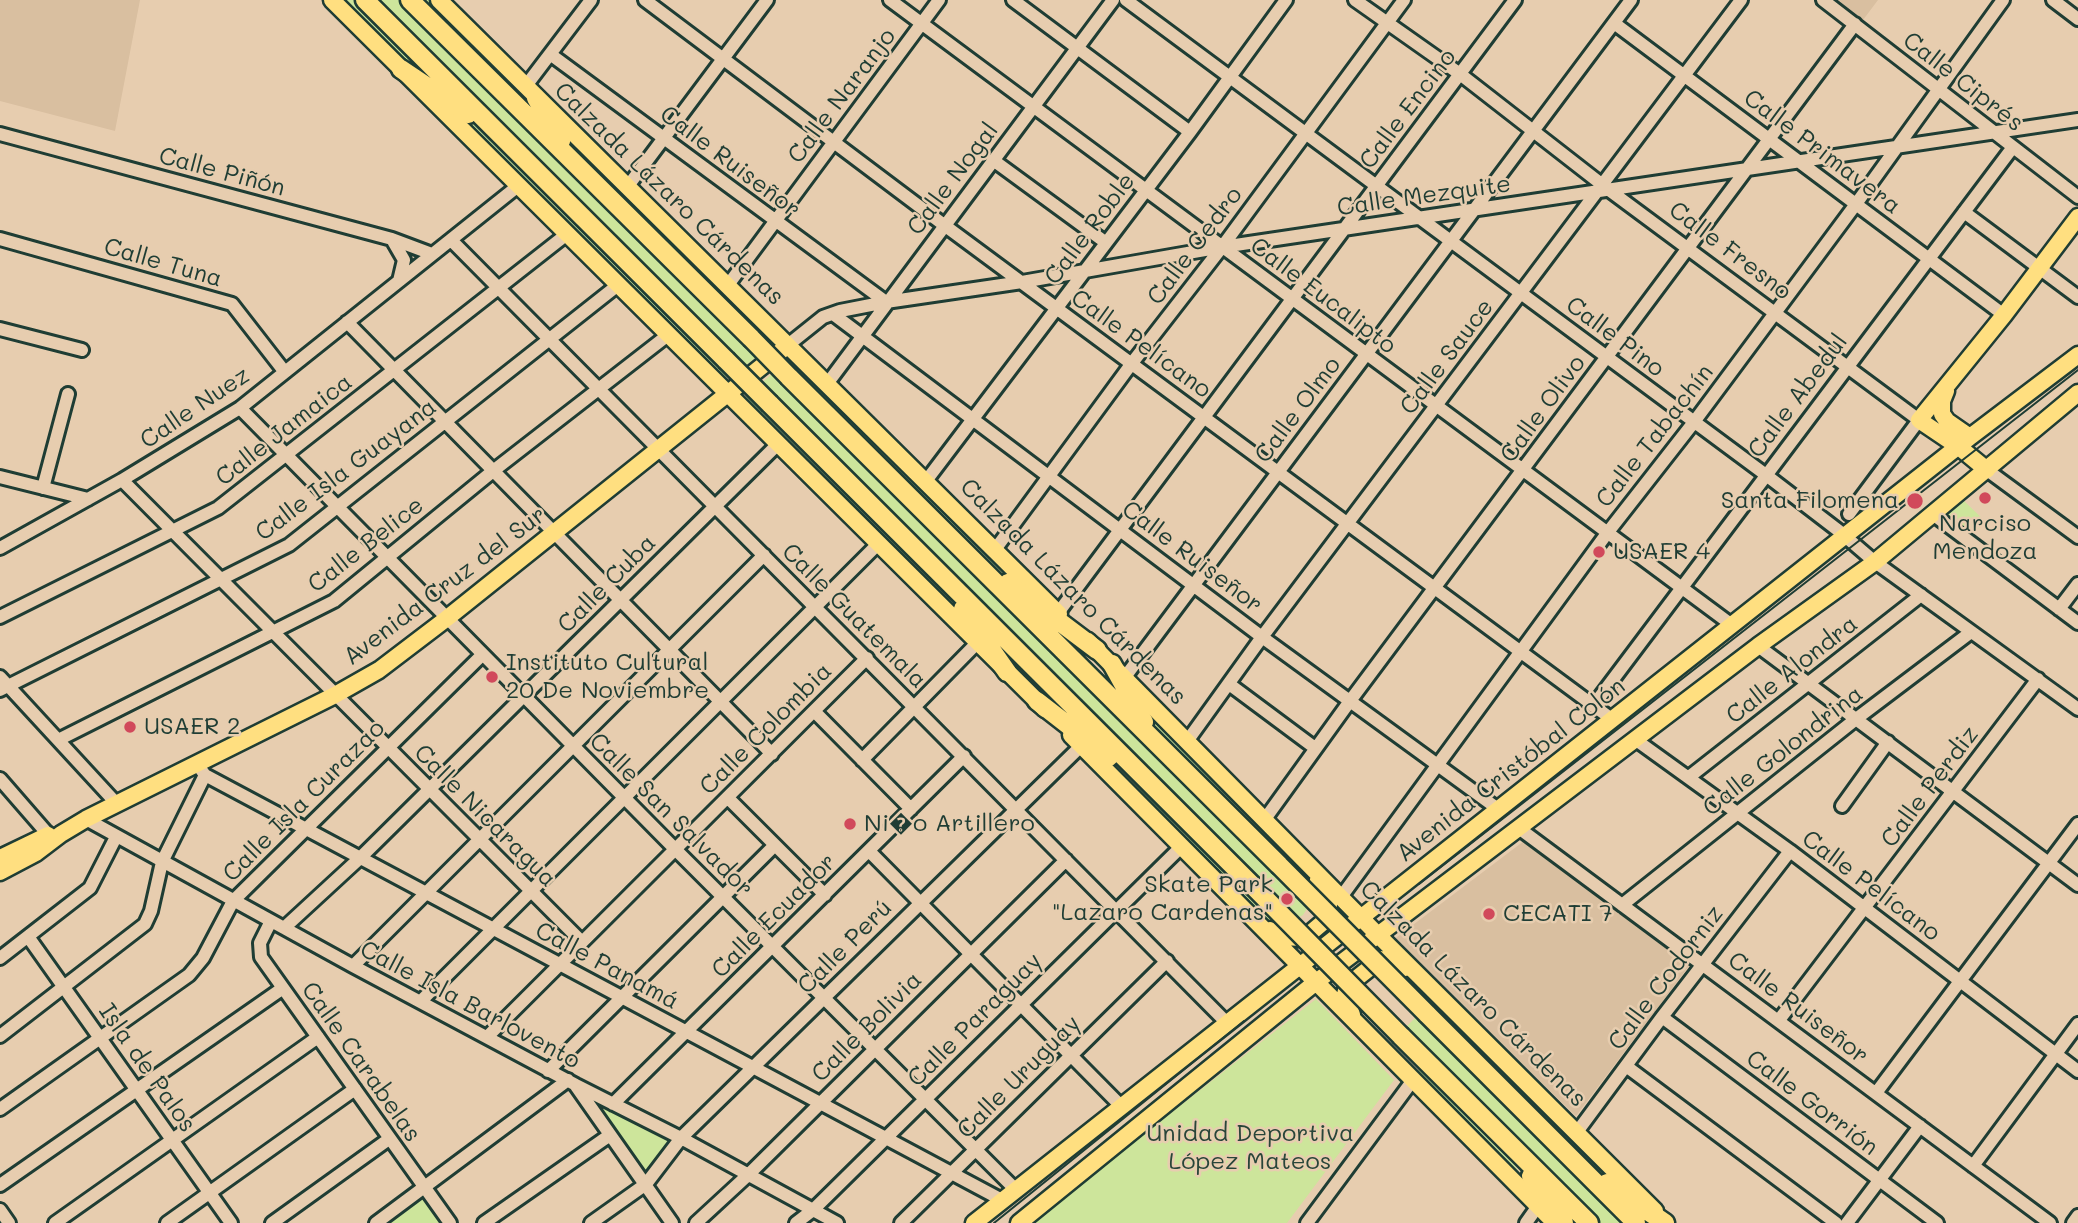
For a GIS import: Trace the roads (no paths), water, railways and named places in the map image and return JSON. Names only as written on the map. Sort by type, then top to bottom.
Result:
[{"type":"highway","points":[[365,0],[1589,1223]]},
{"type":"highway","name":"Calzada Lázaro Cárdenas","points":[[410,0],[1636,1223]]},
{"type":"highway","points":[[401,69],[500,135]]},
{"type":"highway","points":[[531,93],[573,162]]},
{"type":"highway","points":[[951,539],[1097,650]]},
{"type":"highway","points":[[935,569],[1007,672]]},
{"type":"highway","points":[[1119,671],[1154,740]]},
{"type":"highway","points":[[1037,701],[1167,801]]},
{"type":"highway","points":[[1500,1134],[1564,1223]]},
{"type":"highway","points":[[1566,1154],[1666,1223]]},
{"type":"main road","points":[[332,0],[978,642],[1555,1223]]},
{"type":"main road","name":"Calzada Lázaro Cárdenas","points":[[439,0],[994,551],[1119,671],[1666,1223]]},
{"type":"main road","points":[[1919,420],[2077,221]]},
{"type":"main road","name":"Avenida Cruz del Sur","points":[[2,868],[86,819],[201,769],[379,670],[788,345]]},
{"type":"main road","name":"Avenida Cristóbal Colón","points":[[974,1223],[2078,355]]},
{"type":"main road","points":[[1947,385],[1942,401],[1942,414],[1964,442]]},
{"type":"main road","name":"Avenida Cristóbal Colón","points":[[1019,1223],[1316,982],[1758,646],[1875,562],[2078,393]]},
{"type":"main road","name":"Calle Fresno","points":[[1919,420],[1964,442],[1987,470]]},
{"type":"main road","points":[[1261,926],[1286,937],[1300,938],[1307,936],[1326,919],[1329,905],[1314,869]]},
{"type":"main road","points":[[1382,901],[1381,906],[1386,917],[1396,921]]},
{"type":"main road","points":[[1354,1019],[1345,989],[1377,960],[1391,961],[1417,973]]},
{"type":"main road","points":[[1277,1013],[1280,998],[1278,983]]},
{"type":"street","points":[[531,93],[550,54],[591,0]]},
{"type":"street","name":"Calle Pelícano","points":[[645,0],[1613,720]]},
{"type":"street","points":[[628,186],[767,0]]},
{"type":"street","name":"Calle Eucalipto","points":[[890,0],[1732,625]]},
{"type":"street","name":"Calle Naranjo","points":[[728,285],[939,0]]},
{"type":"street","points":[[1013,0],[1190,132]]},
{"type":"street","name":"Calle Nogal","points":[[827,384],[1113,0]]},
{"type":"street","name":"Calle Pino","points":[[1126,0],[1766,475],[1875,562],[2078,709]]},
{"type":"street","name":"Calle Roble","points":[[926,481],[1190,132],[1286,0]]},
{"type":"street","name":"Calle Fresno","points":[[1355,0],[1460,74],[1603,189],[1689,249],[1919,420]]},
{"type":"street","name":"Calle Cedro","points":[[994,551],[1404,0]]},
{"type":"street","name":"Calle Encino","points":[[1058,613],[1515,0]]},
{"type":"street","name":"Calle Olmo","points":[[1119,671],[1195,586],[1631,0]]},
{"type":"street","name":"Calle Sauce","points":[[1188,740],[1520,293],[1603,189],[1741,0]]},
{"type":"street","name":"Calle Ciprés","points":[[1823,0],[2078,197]]},
{"type":"street","name":"Calle Tabachín","points":[[1340,897],[1608,533],[1856,204],[2003,0]]},
{"type":"street","points":[[2053,0],[2078,19]]},
{"type":"street","name":"Calle Primavera","points":[[1614,23],[2004,315]]},
{"type":"street","name":"Calle Olivo","points":[[1265,819],[1434,587],[1855,24]]},
{"type":"street","name":"Calle Ruiseñor","points":[[550,54],[886,302]]},
{"type":"street","name":"Calle Mezquite","points":[[788,345],[811,325],[834,314],[886,302],[1022,282],[1222,247],[2078,120]]},
{"type":"street","name":"Calle Piñón","points":[[0,135],[392,239],[432,254]]},
{"type":"street","name":"Calle Abedul","points":[[1593,706],[2014,147]]},
{"type":"street","points":[[993,160],[1105,242]]},
{"type":"street","name":"Calle Nuez","points":[[0,548],[122,480],[240,408],[518,186]]},
{"type":"street","points":[[1964,212],[2078,297]]},
{"type":"street","name":"Calle Jamaica","points":[[0,617],[219,508],[568,234]]},
{"type":"street","name":"Calle Tuna","points":[[0,239],[232,304],[284,371]]},
{"type":"street","points":[[392,239],[404,260],[399,282]]},
{"type":"street","name":"Calle Guatemala","points":[[451,240],[1227,1023]]},
{"type":"street","name":"Calle Isla Guayana","points":[[3,684],[222,580],[289,545],[618,285]]},
{"type":"street","name":"Calle Ruiseñor","points":[[834,314],[1262,637],[1498,809]]},
{"type":"street","points":[[347,322],[772,754]]},
{"type":"street","points":[[0,329],[82,350]]},
{"type":"street","name":"Calle Belice","points":[[60,739],[334,601],[493,471],[668,335]]},
{"type":"street","points":[[43,488],[68,394]]},
{"type":"street","name":"Calle San Salvador","points":[[240,408],[446,619],[1015,1189]]},
{"type":"street","points":[[1849,514],[1919,420]]},
{"type":"street","name":"Calle Cuba","points":[[284,928],[360,858],[778,444]]},
{"type":"street","name":"Calle Fresno","points":[[1987,470],[2078,537]]},
{"type":"street","points":[[0,477],[88,499]]},
{"type":"street","name":"Calle Nicaragua","points":[[122,480],[582,942]]},
{"type":"street","points":[[1934,515],[2078,623]]},
{"type":"street","points":[[421,1001],[878,544]]},
{"type":"street","points":[[353,966],[764,555]]},
{"type":"street","points":[[2059,609],[2078,584]]},
{"type":"street","name":"Calle Alondra","points":[[1689,777],[1921,595]]},
{"type":"street","name":"Calle Golondrina","points":[[1622,905],[1856,719],[1971,632]]},
{"type":"street","points":[[862,760],[978,642]]},
{"type":"street","points":[[1758,646],[2078,885]]},
{"type":"street","name":"Calle Isla Curazao","points":[[0,1109],[189,975],[203,958],[233,901],[482,655]]},
{"type":"street","name":"Calle Colombia","points":[[487,1037],[867,658]]},
{"type":"street","name":"Calle Perdiz","points":[[1779,1020],[2038,679]]},
{"type":"street","points":[[3,684],[60,739],[117,804]]},
{"type":"street","points":[[1229,684],[1315,748]]},
{"type":"street","points":[[814,711],[911,809]]},
{"type":"street","name":"Calle Pelícano","points":[[1636,740],[1790,851],[2078,1071]]},
{"type":"street","points":[[1842,806],[1888,743]]},
{"type":"street","name":"Calle Perú","points":[[591,1223],[646,1184],[681,1138],[1081,746]]},
{"type":"street","name":"Calle Ecuador","points":[[613,1104],[964,756]]},
{"type":"street","points":[[0,1036],[145,924],[151,911],[162,862],[201,769]]},
{"type":"street","name":"Calle Panamá","points":[[201,769],[306,829],[1002,1200]]},
{"type":"street","points":[[0,779],[54,836]]},
{"type":"street","points":[[728,798],[825,895]]},
{"type":"street","name":"Calle Isla Barlovento","points":[[86,819],[548,1071],[681,1138],[837,1223]]},
{"type":"street","points":[[1876,1093],[2078,824]]},
{"type":"street","name":"Calle Ruiseñor","points":[[1520,829],[2050,1223]]},
{"type":"street","points":[[0,958],[90,888],[116,837]]},
{"type":"street","points":[[548,1071],[775,845]]},
{"type":"street","name":"Calle Paraguay","points":[[796,1223],[813,1210],[1182,846]]},
{"type":"street","points":[[869,851],[1121,1106]]},
{"type":"street","name":"Calle Codorniz","points":[[1577,1132],[1702,963],[1790,851]]},
{"type":"street","name":"Calle Bolivia","points":[[696,1223],[748,1175],[1066,860]]},
{"type":"street","name":"Calle Carabelas","points":[[271,921],[260,943],[260,954],[450,1223]]},
{"type":"street","name":"Isla de Palos","points":[[29,938],[231,1223]]},
{"type":"street","name":"Calle Uruguay","points":[[901,1223],[1167,961]]},
{"type":"street","points":[[0,1185],[283,988]]},
{"type":"street","name":"Calle Gorrión","points":[[1662,1017],[1937,1223]]},
{"type":"street","points":[[1973,1166],[2078,1024]]},
{"type":"street","points":[[55,1223],[318,1037]]},
{"type":"street","points":[[1626,1066],[1836,1223]]},
{"type":"street","points":[[1307,1223],[1413,1080]]},
{"type":"street","points":[[376,1223],[572,1083],[672,1223]]},
{"type":"street","points":[[167,1223],[355,1089]]},
{"type":"street","points":[[1847,1223],[1920,1126]]},
{"type":"street","points":[[484,1223],[610,1135]]},
{"type":"street","points":[[272,1223],[389,1139]]},
{"type":"street","points":[[1526,1223],[1538,1206]]},
{"type":"street","points":[[0,1210],[9,1223]]},
{"type":"street","points":[[2073,1223],[2078,1216]]},
{"type":"tram line","points":[[1419,884],[2078,370]]},
{"type":"tram line","points":[[994,1223],[1244,1021]]},
{"type":"place","name":"Narciso Mendoza","points":[[1985,498]]},
{"type":"place","name":"Santa Filomena","points":[[1915,501]]},
{"type":"place","name":"USAER 4","points":[[1599,552]]},
{"type":"place","name":"Instituto Cultural 20 De Noviembre","points":[[492,677]]},
{"type":"place","name":"USAER 2","points":[[130,727]]},
{"type":"place","name":"Ni�o Artillero","points":[[850,824]]},
{"type":"place","name":"Skate Park \"Lazaro Cardenas\"","points":[[1287,899]]},
{"type":"place","name":"CECATI 7","points":[[1489,914]]},
{"type":"park label","name":"Unidad Deportiva López Mateos","points":[[1250,1148]]}]
